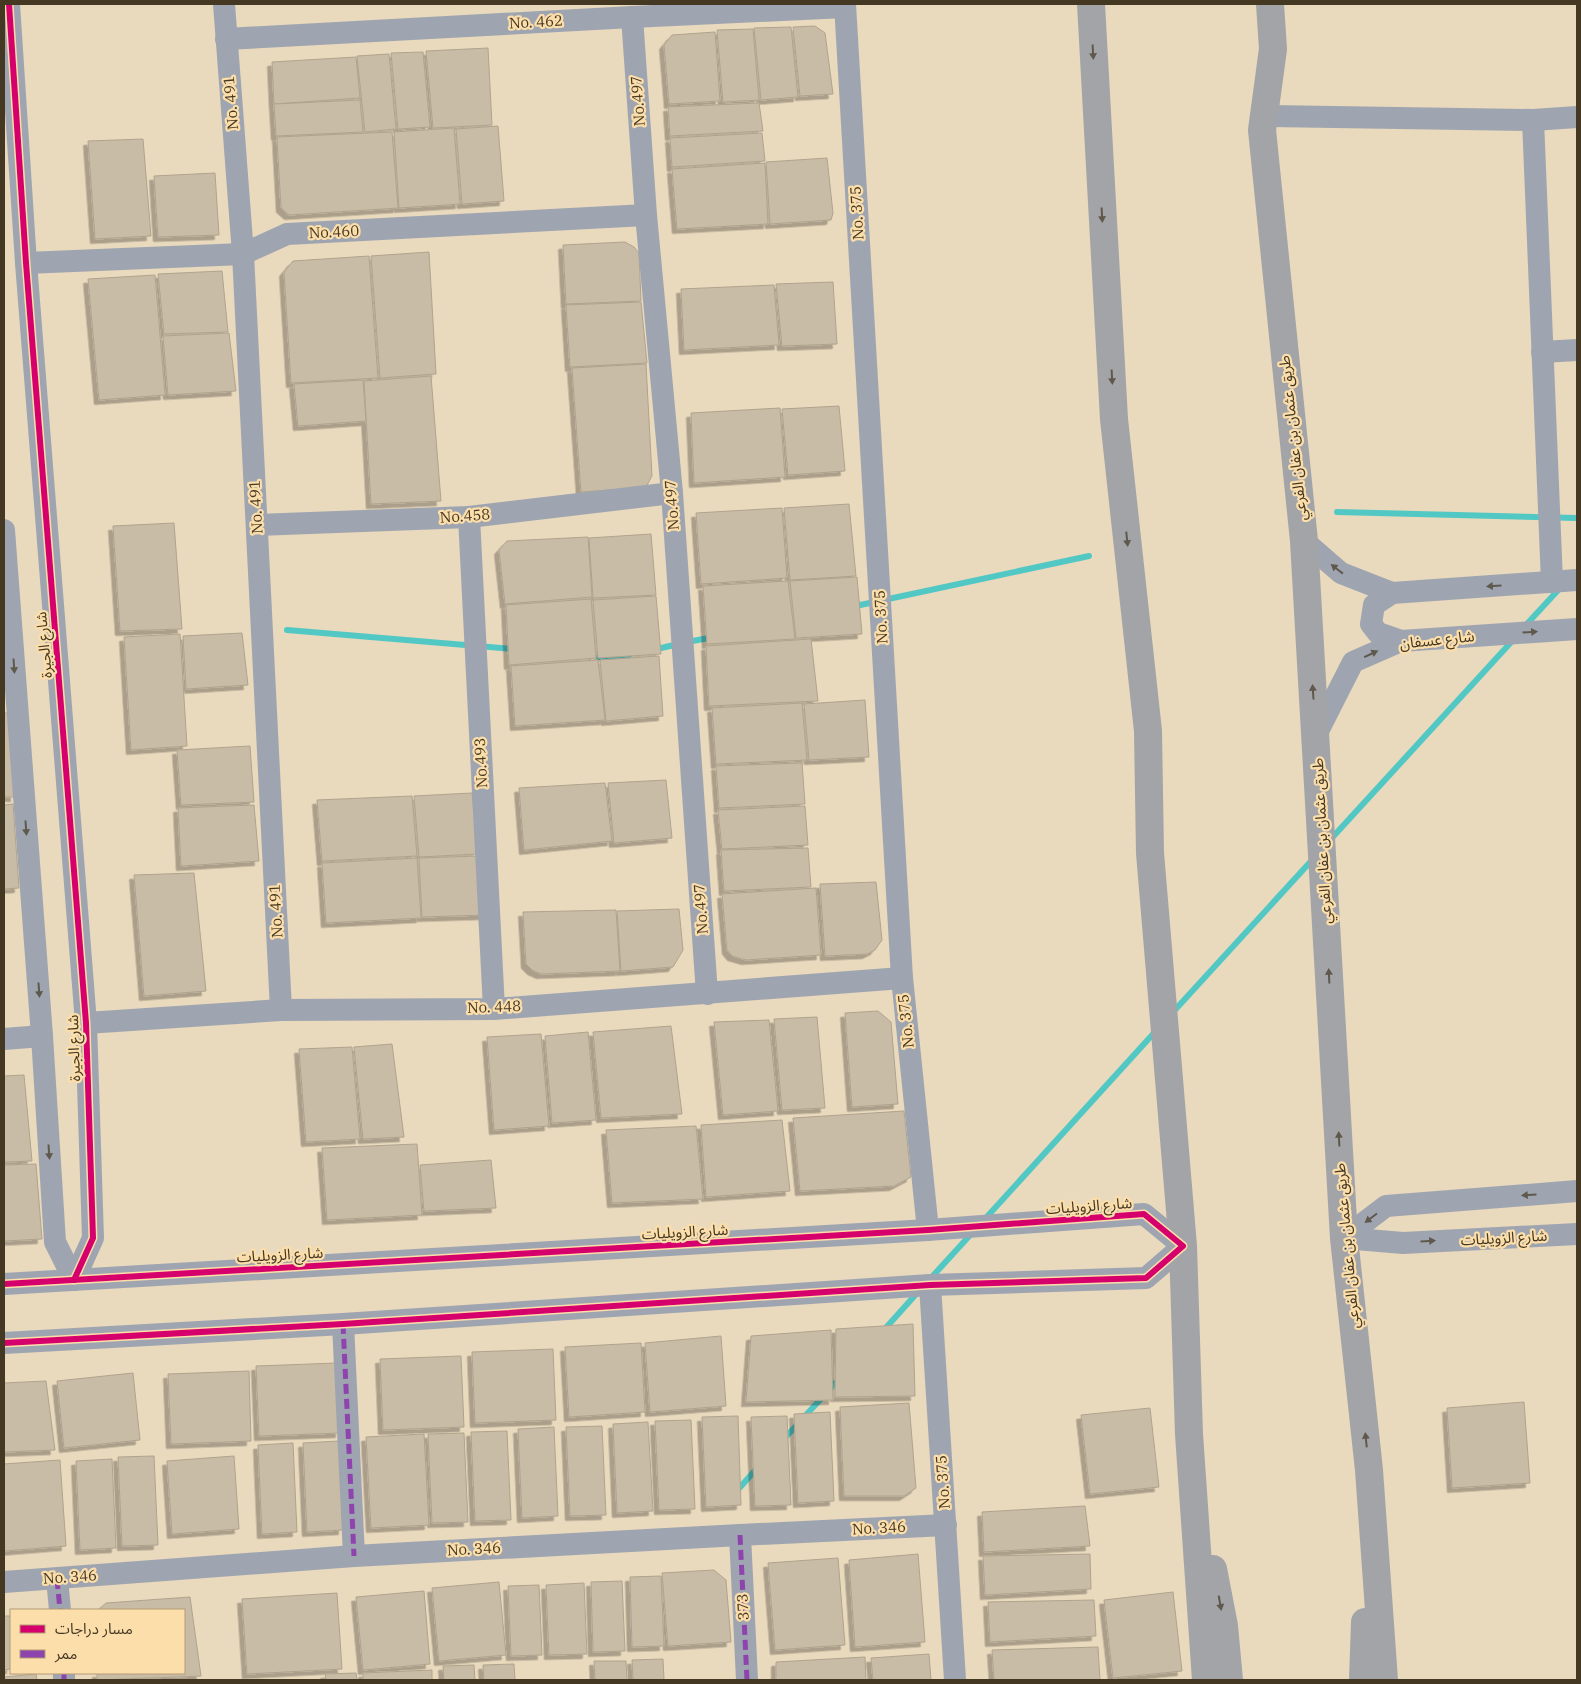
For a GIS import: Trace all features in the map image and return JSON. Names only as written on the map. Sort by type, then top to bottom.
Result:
[{"type":"main road","points":[[1091,4],[1114,419],[1148,731],[1150,854],[1183,1246],[1189,1434],[1206,1680]]},
{"type":"main road","name":"طريق عثمان بن عفان الفرعي","points":[[1270,4],[1273,50],[1262,130],[1304,541],[1344,1238],[1369,1470],[1384,1680]]},
{"type":"main road","points":[[1189,1434],[1224,1626],[1229,1680]]},
{"type":"main road","points":[[1363,1680],[1369,1470]]},
{"type":"street","name":"شارع الجيرة","points":[[9,4],[26,263],[86,1022],[93,1238],[74,1280]]},
{"type":"street","name":"No. 491","points":[[224,4],[244,254],[281,1010]]},
{"type":"street","name":"No. 462","points":[[226,39],[845,5]]},
{"type":"street","name":"No. 375","points":[[845,5],[902,978],[928,1230]]},
{"type":"street","name":"No.497","points":[[632,17],[646,215],[672,494],[707,994]]},
{"type":"street","points":[[1264,116],[1533,120],[1577,116]]},
{"type":"street","points":[[1533,120],[1552,582]]},
{"type":"street","name":"No.460","points":[[26,263],[244,254],[287,234],[646,215]]},
{"type":"street","points":[[1542,352],[1577,350]]},
{"type":"street","name":"No.458","points":[[258,525],[469,517],[672,494]]},
{"type":"street","name":"No.493","points":[[469,517],[494,1008]]},
{"type":"street","name":"شارع الجيرة","points":[[4,530],[42,1036],[55,1242],[74,1280]]},
{"type":"street","points":[[1304,541],[1341,573],[1392,593],[1577,580]]},
{"type":"street","points":[[1392,593],[1374,605],[1371,624],[1378,633],[1401,640]]},
{"type":"street","name":"شارع عسفان","points":[[1316,735],[1353,662],[1401,640],[1577,629]]},
{"type":"street","name":"No. 448","points":[[86,1022],[281,1010],[494,1008],[707,994],[902,978]]},
{"type":"street","points":[[4,1038],[42,1036]]},
{"type":"street","points":[[1344,1238],[1386,1206],[1577,1191]]},
{"type":"street","name":"شارع الزويليات","points":[[4,1284],[928,1230],[1144,1214],[1183,1246]]},
{"type":"street","name":"شارع الزويليات","points":[[1344,1238],[1403,1243],[1577,1234]]},
{"type":"street","points":[[4,1343],[344,1324],[930,1285],[1146,1278],[1183,1246]]},
{"type":"street","name":"No. 375","points":[[930,1285],[954,1680]]},
{"type":"street","points":[[344,1324],[354,1556]]},
{"type":"street","name":"No. 346","points":[[4,1582],[354,1556],[946,1525]]},
{"type":"street","name":"373","points":[[740,1535],[747,1680]]},
{"type":"street","points":[[57,1579],[60,1609]]},
{"type":"building","points":[[815,26],[825,33],[833,94],[800,96],[793,27]]},
{"type":"building","points":[[791,27],[798,97],[761,100],[754,28]]},
{"type":"building","points":[[753,29],[759,100],[723,102],[717,30]]},
{"type":"building","points":[[715,32],[720,101],[669,104],[664,45],[672,35]]},
{"type":"building","points":[[488,48],[492,125],[433,128],[426,51]]},
{"type":"building","points":[[423,52],[430,127],[398,129],[391,53]]},
{"type":"building","points":[[389,54],[396,129],[365,132],[357,56]]},
{"type":"building","points":[[356,57],[360,98],[274,104],[272,62]]},
{"type":"building","points":[[360,100],[363,132],[276,136],[274,104]]},
{"type":"building","points":[[759,103],[763,131],[670,136],[668,107]]},
{"type":"building","points":[[498,126],[504,201],[462,204],[456,129]]},
{"type":"building","points":[[454,128],[460,204],[399,208],[394,132]]},
{"type":"building","points":[[392,132],[398,208],[289,215],[281,208],[277,137]]},
{"type":"building","points":[[762,133],[765,161],[672,167],[670,138]]},
{"type":"building","points":[[143,139],[151,236],[95,239],[88,141]]},
{"type":"building","points":[[827,158],[833,213],[831,220],[770,224],[766,162]]},
{"type":"building","points":[[765,163],[768,224],[677,229],[672,169]]},
{"type":"building","points":[[215,173],[219,235],[158,237],[154,176]]},
{"type":"building","points":[[625,242],[634,247],[639,253],[641,301],[566,304],[563,245]]},
{"type":"building","points":[[429,252],[436,374],[380,378],[371,256]]},
{"type":"building","points":[[369,256],[378,378],[291,383],[284,272],[293,261]]},
{"type":"building","points":[[222,271],[228,332],[164,334],[158,274]]},
{"type":"building","points":[[155,275],[165,395],[99,400],[88,279]]},
{"type":"building","points":[[833,282],[837,344],[782,346],[776,284]]},
{"type":"building","points":[[774,285],[779,345],[684,350],[681,289]]},
{"type":"building","points":[[641,302],[647,363],[570,367],[566,305]]},
{"type":"building","points":[[229,333],[236,391],[168,395],[163,336]]},
{"type":"building","points":[[646,364],[652,476],[647,485],[637,488],[581,492],[572,368]]},
{"type":"building","points":[[431,376],[441,501],[371,504],[364,381]]},
{"type":"building","points":[[363,380],[366,421],[298,426],[294,384]]},
{"type":"building","points":[[839,406],[845,471],[788,475],[782,409]]},
{"type":"building","points":[[780,408],[785,477],[694,483],[691,413]]},
{"type":"building","points":[[849,504],[856,576],[790,580],[784,508]]},
{"type":"building","points":[[782,508],[787,578],[701,584],[696,513]]},
{"type":"building","points":[[174,523],[182,629],[120,631],[113,526]]},
{"type":"building","points":[[651,534],[656,595],[593,598],[589,538]]},
{"type":"building","points":[[588,537],[592,597],[505,604],[499,550],[507,541]]},
{"type":"building","points":[[857,577],[862,634],[796,638],[790,581]]},
{"type":"building","points":[[788,581],[795,639],[707,644],[703,586]]},
{"type":"building","points":[[656,596],[661,654],[598,658],[593,600]]},
{"type":"building","points":[[591,599],[596,658],[509,665],[506,605]]},
{"type":"building","points":[[242,633],[248,685],[186,689],[183,636]]},
{"type":"building","points":[[180,634],[187,746],[131,750],[124,637]]},
{"type":"building","points":[[811,639],[818,701],[709,706],[706,646]]},
{"type":"building","points":[[659,656],[663,716],[606,721],[600,660]]},
{"type":"building","points":[[598,660],[605,720],[515,726],[511,666]]},
{"type":"building","points":[[865,700],[869,757],[809,760],[804,704]]},
{"type":"building","points":[[802,703],[807,760],[716,764],[712,708]]},
{"type":"building","points":[[4,713],[9,713],[15,797],[4,797]]},
{"type":"building","points":[[250,746],[254,802],[181,805],[177,750]]},
{"type":"building","points":[[802,763],[805,804],[719,808],[716,766]]},
{"type":"building","points":[[666,780],[672,838],[614,843],[608,783]]},
{"type":"building","points":[[605,783],[612,841],[524,850],[519,788]]},
{"type":"building","points":[[472,793],[478,854],[419,857],[414,796]]},
{"type":"building","points":[[412,796],[417,856],[322,861],[317,800]]},
{"type":"building","points":[[13,804],[19,888],[4,889],[4,805]]},
{"type":"building","points":[[254,805],[259,861],[181,866],[178,808]]},
{"type":"building","points":[[805,806],[808,845],[722,849],[718,810]]},
{"type":"building","points":[[808,848],[811,887],[724,891],[721,850]]},
{"type":"building","points":[[479,856],[484,915],[422,917],[419,858]]},
{"type":"building","points":[[417,858],[421,918],[326,923],[322,863]]},
{"type":"building","points":[[194,873],[206,991],[144,996],[134,875]]},
{"type":"building","points":[[876,882],[882,940],[875,950],[867,954],[825,956],[820,884]]},
{"type":"building","points":[[816,888],[821,955],[746,960],[732,956],[727,950],[722,894]]},
{"type":"building","points":[[679,909],[683,950],[673,967],[621,971],[617,911]]},
{"type":"building","points":[[616,910],[620,971],[541,974],[532,970],[526,964],[523,912]]},
{"type":"building","points":[[878,1011],[891,1022],[898,1104],[852,1107],[845,1013]]},
{"type":"building","points":[[817,1017],[825,1108],[782,1110],[774,1019]]},
{"type":"building","points":[[769,1020],[778,1111],[723,1115],[714,1022]]},
{"type":"building","points":[[671,1026],[682,1114],[601,1118],[593,1032]]},
{"type":"building","points":[[588,1032],[596,1120],[552,1123],[545,1036]]},
{"type":"building","points":[[541,1034],[549,1126],[494,1130],[487,1037]]},
{"type":"building","points":[[392,1044],[404,1137],[363,1139],[354,1047]]},
{"type":"building","points":[[352,1047],[360,1139],[306,1142],[299,1049]]},
{"type":"building","points":[[24,1075],[32,1161],[4,1162],[4,1076]]},
{"type":"building","points":[[904,1111],[911,1177],[894,1186],[800,1191],[793,1118]]},
{"type":"building","points":[[782,1120],[790,1191],[706,1197],[701,1125]]},
{"type":"building","points":[[696,1126],[703,1199],[612,1203],[606,1130]]},
{"type":"building","points":[[417,1144],[422,1215],[327,1220],[322,1148]]},
{"type":"building","points":[[491,1160],[496,1208],[424,1211],[420,1165]]},
{"type":"building","points":[[36,1164],[42,1239],[4,1241],[4,1165]]},
{"type":"building","points":[[913,1324],[915,1396],[835,1397],[836,1329]]},
{"type":"building","points":[[831,1330],[833,1400],[746,1402],[751,1336]]},
{"type":"building","points":[[721,1336],[726,1406],[650,1412],[645,1343]]},
{"type":"building","points":[[641,1343],[645,1412],[569,1417],[565,1347]]},
{"type":"building","points":[[553,1349],[556,1420],[475,1423],[472,1352]]},
{"type":"building","points":[[461,1356],[464,1427],[383,1430],[380,1359]]},
{"type":"building","points":[[337,1363],[340,1433],[259,1436],[256,1366]]},
{"type":"building","points":[[249,1371],[251,1441],[171,1444],[168,1374]]},
{"type":"building","points":[[133,1373],[140,1440],[64,1448],[57,1381]]},
{"type":"building","points":[[46,1381],[55,1450],[4,1452],[4,1383]]},
{"type":"building","points":[[1524,1402],[1530,1483],[1452,1488],[1447,1408]]},
{"type":"building","points":[[909,1403],[916,1488],[904,1496],[844,1496],[840,1407]]},
{"type":"building","points":[[1150,1408],[1159,1487],[1090,1494],[1081,1415]]},
{"type":"building","points":[[830,1412],[834,1501],[798,1503],[794,1414]]},
{"type":"building","points":[[738,1416],[741,1505],[706,1507],[702,1417]]},
{"type":"building","points":[[787,1416],[791,1505],[755,1506],[751,1417]]},
{"type":"building","points":[[691,1420],[695,1509],[659,1510],[655,1421]]},
{"type":"building","points":[[648,1422],[653,1511],[617,1513],[613,1424]]},
{"type":"building","points":[[602,1426],[606,1515],[570,1516],[566,1427]]},
{"type":"building","points":[[554,1427],[558,1516],[522,1518],[518,1429]]},
{"type":"building","points":[[507,1431],[511,1520],[475,1521],[471,1432]]},
{"type":"building","points":[[464,1433],[468,1522],[432,1523],[428,1434]]},
{"type":"building","points":[[424,1434],[429,1525],[371,1528],[366,1437]]},
{"type":"building","points":[[339,1441],[343,1530],[307,1532],[303,1443]]},
{"type":"building","points":[[293,1443],[297,1532],[262,1534],[258,1445]]},
{"type":"building","points":[[154,1456],[158,1545],[122,1546],[118,1457]]},
{"type":"building","points":[[234,1456],[239,1529],[172,1534],[167,1461]]},
{"type":"building","points":[[112,1459],[116,1548],[80,1550],[76,1461]]},
{"type":"building","points":[[60,1460],[66,1546],[4,1551],[4,1464]]},
{"type":"building","points":[[1085,1506],[1090,1546],[984,1552],[982,1512]]},
{"type":"building","points":[[918,1554],[925,1642],[855,1647],[849,1560]]},
{"type":"building","points":[[1090,1554],[1091,1589],[985,1595],[983,1556]]},
{"type":"building","points":[[838,1558],[845,1645],[775,1650],[768,1563]]},
{"type":"building","points":[[714,1570],[726,1580],[731,1642],[668,1646],[662,1573]]},
{"type":"building","points":[[661,1576],[664,1646],[632,1647],[630,1577]]},
{"type":"building","points":[[622,1581],[625,1651],[593,1652],[591,1582]]},
{"type":"building","points":[[499,1582],[506,1655],[439,1661],[432,1588]]},
{"type":"building","points":[[584,1583],[587,1654],[549,1655],[546,1585]]},
{"type":"building","points":[[539,1585],[542,1655],[511,1656],[508,1586]]},
{"type":"building","points":[[424,1591],[430,1664],[363,1670],[356,1597]]},
{"type":"building","points":[[1173,1592],[1182,1671],[1113,1678],[1104,1600]]},
{"type":"building","points":[[337,1593],[342,1669],[247,1674],[242,1599]]},
{"type":"building","points":[[190,1597],[201,1676],[97,1680],[97,1674],[185,1674],[185,1609],[99,1609],[106,1603]]},
{"type":"building","points":[[1094,1600],[1096,1636],[990,1642],[988,1602]]},
{"type":"building","points":[[4,1616],[10,1616],[10,1669],[4,1670]]},
{"type":"building","points":[[1098,1647],[1100,1680],[994,1680],[992,1650]]},
{"type":"building","points":[[929,1654],[931,1680],[873,1680],[871,1658]]},
{"type":"building","points":[[865,1657],[866,1680],[776,1680],[776,1662]]},
{"type":"building","points":[[663,1659],[664,1680],[633,1680],[632,1660]]},
{"type":"building","points":[[594,1661],[626,1661],[627,1680],[595,1680]]},
{"type":"building","points":[[514,1664],[515,1680],[484,1680],[483,1665]]},
{"type":"building","points":[[474,1665],[475,1680],[444,1680],[443,1666]]},
{"type":"building","points":[[432,1670],[432,1680],[363,1680],[363,1673]]},
{"type":"building","points":[[356,1673],[357,1680],[326,1680],[325,1674]]},
{"type":"building","points":[[36,1674],[37,1680],[4,1680],[4,1677]]},
{"type":"waterway","points":[[1337,512],[1577,518]]},
{"type":"waterway","points":[[851,607],[1089,556]]},
{"type":"waterway","points":[[1525,626],[1561,587]]},
{"type":"waterway","points":[[287,630],[514,649]]},
{"type":"waterway","points":[[687,642],[714,637]]},
{"type":"waterway","points":[[1330,840],[1514,639]]},
{"type":"waterway","points":[[653,650],[678,644]]},
{"type":"waterway","points":[[599,657],[614,658],[629,655]]},
{"type":"waterway","points":[[1174,1011],[1313,859]]},
{"type":"waterway","points":[[984,1220],[1154,1033]]},
{"type":"waterway","points":[[930,1279],[972,1233]]},
{"type":"waterway","points":[[883,1331],[918,1292]]},
{"type":"waterway","points":[[783,1440],[841,1377]]},
{"type":"waterway","points":[[735,1493],[758,1467]]},
{"type":"marked path","points":[[343,1324],[354,1556]]},
{"type":"marked path","points":[[740,1535],[747,1680]]},
{"type":"marked path","points":[[57,1579],[60,1609]]},
{"type":"marked path","points":[[64,1674],[64,1680]]},
{"type":"cycle path","points":[[9,4],[26,263],[86,1023],[93,1238],[74,1280]]},
{"type":"cycle path","points":[[4,1284],[928,1230],[1144,1214],[1183,1246],[1146,1278],[930,1285],[343,1324],[4,1343]]}]
